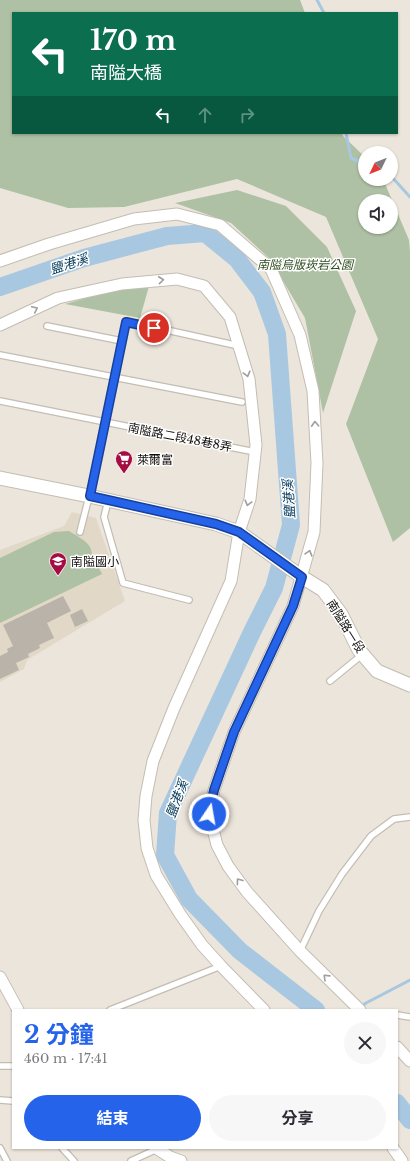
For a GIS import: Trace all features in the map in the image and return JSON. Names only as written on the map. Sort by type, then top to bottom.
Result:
[{"type":"street","points":[[0,261],[49,244],[134,219],[177,214],[220,225],[271,269],[300,335],[313,391],[317,463],[314,532],[293,606],[234,732],[214,790],[209,814],[217,844],[228,866],[246,892],[300,951],[357,1007]]},
{"type":"street","points":[[0,325],[58,298],[122,284],[177,279],[204,286],[230,317],[249,379],[256,445],[250,499],[239,532],[231,581],[174,708],[154,761],[146,796],[144,820],[147,848],[156,875],[180,914],[202,945],[263,1009]]},
{"type":"street","name":"南隘路一段","points":[[0,478],[216,524],[239,532],[302,577],[323,590],[341,614],[359,650],[377,671],[410,685]]},
{"type":"street","points":[[0,977],[17,1009]]},
{"type":"street","points":[[398,1048],[410,1061]]},
{"type":"street","points":[[158,1149],[170,1157],[181,1161]]},
{"type":"street","points":[[394,1149],[402,1161]]},
{"type":"lane","points":[[80,532],[90,496],[104,422],[115,378],[126,322],[239,346]]},
{"type":"lane","points":[[47,326],[122,341]]},
{"type":"lane","points":[[0,355],[242,402]]},
{"type":"lane","name":"南隘路二段48巷8弄","points":[[0,402],[255,452]]},
{"type":"lane","points":[[108,500],[104,517],[123,583],[189,600]]},
{"type":"lane","points":[[330,681],[363,654]]},
{"type":"lane","points":[[300,951],[319,911],[342,874],[370,836],[394,819],[410,817]]},
{"type":"lane","points":[[113,1009],[221,966]]},
{"type":"lane","points":[[398,1015],[410,1017]]},
{"type":"lane","points":[[0,1066],[12,1066]]},
{"type":"lane","points":[[0,1100],[12,1102]]},
{"type":"lane","points":[[0,1148],[7,1161]]},
{"type":"lane","points":[[63,1149],[74,1161]]},
{"type":"lane","points":[[130,1161],[155,1149]]},
{"type":"shaded area","name":"南隘國小","points":[[72,512],[96,518],[125,601],[27,660],[24,669],[0,682],[0,550],[64,526]]},
{"type":"green space","points":[[0,0],[300,0],[305,12],[12,12],[12,134],[342,134],[358,150],[358,186],[386,186],[389,194],[358,194],[358,234],[398,234],[398,214],[409,240],[410,528],[393,542],[346,424],[378,339],[326,217],[237,179],[124,207],[68,208],[0,188]]},
{"type":"green space","name":"南隘烏版崁岩公園","points":[[237,190],[286,206],[327,247],[356,311],[323,413],[305,318],[270,259],[231,223],[175,203]]},
{"type":"green space","points":[[149,286],[140,318],[65,304],[108,292]]},
{"type":"green space","points":[[69,531],[86,542],[92,555],[91,569],[98,566],[102,574],[0,623],[0,558],[54,532]]},
{"type":"building","points":[[63,596],[71,611],[47,623],[54,638],[39,645],[40,648],[28,654],[29,657],[16,663],[19,670],[0,679],[0,656],[8,652],[7,649],[13,646],[3,625]]},
{"type":"building","points":[[82,609],[88,621],[75,627],[70,615]]},
{"type":"waterway","points":[[317,0],[323,12]]},
{"type":"waterway","points":[[346,134],[351,158],[358,161]]},
{"type":"waterway","points":[[398,184],[410,197]]},
{"type":"waterway","name":"鹽港溪","points":[[0,287],[84,258],[167,236],[205,233],[237,259],[262,292],[277,334],[291,525],[274,588],[168,813],[165,855],[189,899],[240,951],[315,1009]]},
{"type":"waterway","points":[[361,1007],[410,980]]},
{"type":"waterway","name":"鹽港溪","points":[[398,1104],[410,1120]]},
{"type":"place","name":"萊爾富","points":[[124,474]]},
{"type":"place","name":"南隘國小","points":[[58,576]]},
{"type":"route","points":[[154,328],[126,322],[115,378],[104,422],[90,496],[216,524],[239,532],[302,577],[293,606],[234,732],[214,790],[209,814]]}]
